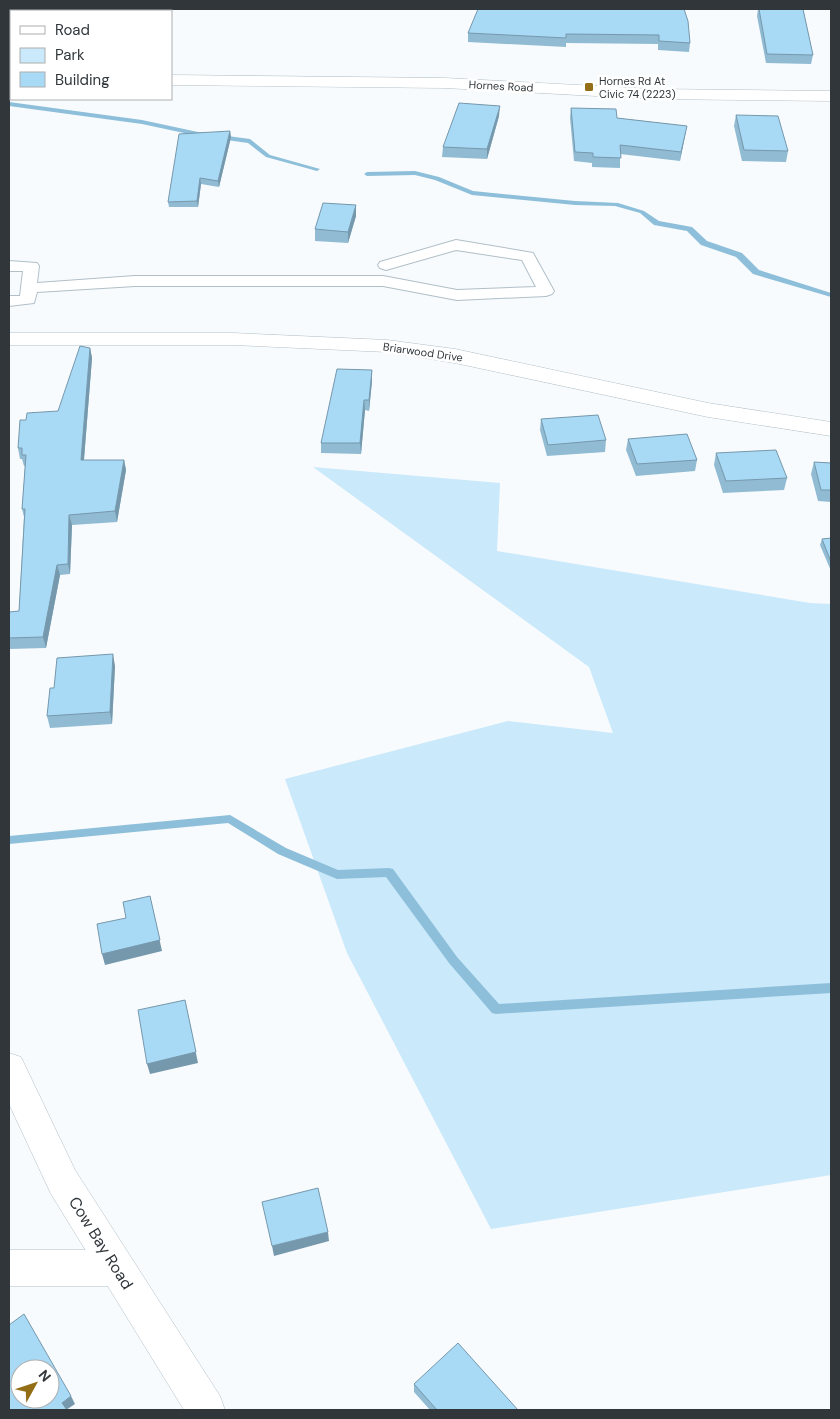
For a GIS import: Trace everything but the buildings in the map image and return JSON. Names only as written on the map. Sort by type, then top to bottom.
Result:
[{"type":"street","name":"Hornes Road","points":[[172,80],[445,83],[653,94],[831,96]]},
{"type":"street","name":"Briarwood Drive","points":[[9,339],[233,339],[387,346],[455,356],[708,410],[831,429]]},
{"type":"street","name":"Cow Bay Road","points":[[9,1068],[63,1182],[206,1410]]},
{"type":"street","points":[[9,1268],[116,1268]]},
{"type":"lane","points":[[30,288],[135,281],[383,281],[457,295],[546,291],[528,256],[509,252],[456,246],[386,265]]},
{"type":"lane","points":[[9,266],[31,266],[28,300],[9,301]]},
{"type":"green space","points":[[313,467],[500,483],[497,551],[810,603],[831,604],[831,1175],[491,1229],[347,953],[285,779],[508,721],[613,733],[589,667]]},
{"type":"waterway","points":[[9,104],[142,122],[198,134],[250,141],[268,156],[317,169]]},
{"type":"waterway","points":[[367,174],[415,173],[437,178],[472,193],[575,203],[616,204],[642,212],[657,223],[689,229],[704,243],[739,255],[756,272],[831,295]]},
{"type":"waterway","points":[[9,840],[230,819],[282,851],[337,875],[389,872],[453,960],[496,1009],[831,988]]},
{"type":"place","name":"Hornes Rd At Civic 74 (2223)","points":[[589,87]]}]
